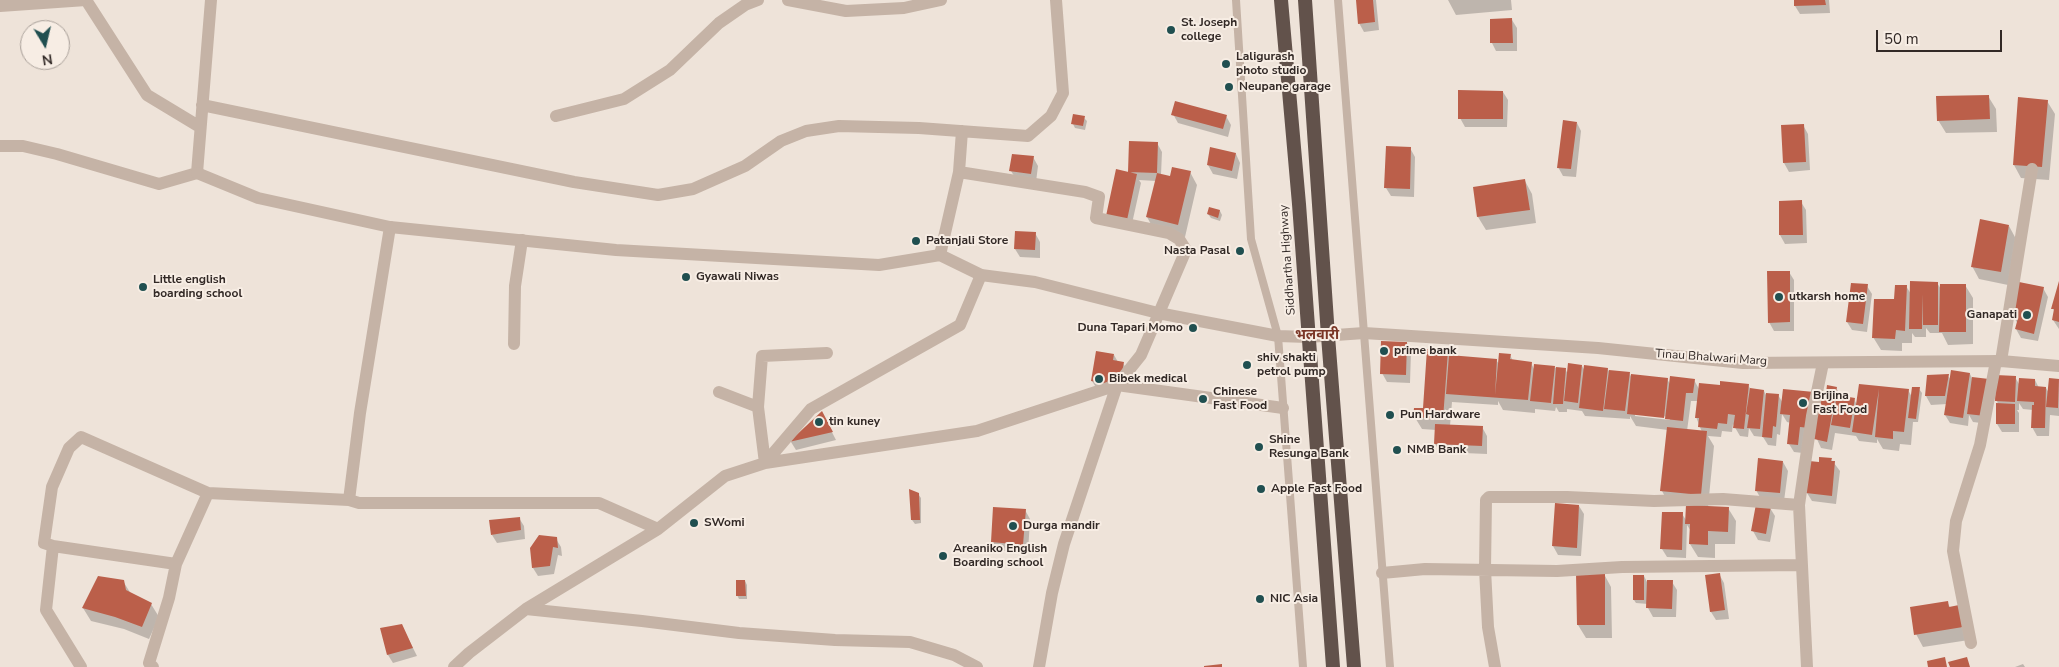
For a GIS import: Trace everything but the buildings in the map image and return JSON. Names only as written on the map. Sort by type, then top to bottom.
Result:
[{"type":"highway","name":"Siddhartha Highway","points":[[1282,0],[1333,667]]},
{"type":"highway","points":[[1305,0],[1328,336],[1354,667]]},
{"type":"street","points":[[0,6],[86,0],[147,95],[200,127]]},
{"type":"street","points":[[196,173],[211,0]]},
{"type":"street","points":[[556,116],[624,99],[670,70],[718,23],[745,5],[758,0]]},
{"type":"street","points":[[788,0],[846,11],[904,8],[941,0]]},
{"type":"street","points":[[202,105],[574,182],[658,195],[693,189],[745,166],[781,141],[806,131],[839,126],[962,131],[1028,136],[1051,116],[1063,92],[1056,0]]},
{"type":"street","points":[[0,146],[22,146],[57,154],[159,184],[196,173],[258,198],[390,227],[616,250],[879,265],[940,255],[959,172],[962,131]]},
{"type":"street","points":[[1971,643],[1953,551],[1956,521],[1980,445],[1999,361],[2032,169]]},
{"type":"street","points":[[959,172],[1084,192],[1099,197],[1096,218],[1169,233],[1179,239],[1186,250],[1141,354],[1117,385],[1064,544],[1052,593],[1039,667]]},
{"type":"street","points":[[349,500],[360,413],[390,227]]},
{"type":"street","points":[[514,344],[516,286],[522,240]]},
{"type":"street","name":"Tinau Bhalwari Marg","points":[[940,255],[981,275],[1035,282],[1158,313],[1278,336],[1308,337],[1364,333],[1598,348],[1743,363],[1999,361],[2059,366]]},
{"type":"street","points":[[765,463],[811,409],[960,325],[981,275]]},
{"type":"street","points":[[765,463],[758,407],[762,356],[827,353]]},
{"type":"street","points":[[1806,667],[1799,505],[1812,416],[1823,363]]},
{"type":"street","points":[[454,667],[526,609],[658,530],[725,476],[765,463],[977,431],[1117,385],[1284,408]]},
{"type":"street","points":[[719,392],[758,407]]},
{"type":"street","points":[[176,564],[53,546],[44,543],[52,487],[69,448],[81,437],[208,493],[349,500],[359,503],[599,504],[658,530]]},
{"type":"street","points":[[147,666],[169,598],[176,564],[208,493]]},
{"type":"street","points":[[1495,667],[1488,627],[1485,569],[1486,500],[1489,497],[1567,497],[1654,501],[1723,499],[1799,505]]},
{"type":"street","points":[[53,546],[46,610],[81,667]]},
{"type":"street","points":[[1382,573],[1425,569],[1557,571],[1622,567],[1801,565]]},
{"type":"street","points":[[526,609],[642,620],[739,633],[835,640],[910,642],[954,655],[977,667]]},
{"type":"lane","points":[[1236,0],[1251,239],[1278,336],[1303,667]]},
{"type":"lane","points":[[1338,0],[1390,667]]},
{"type":"place","name":"St. Joseph college","points":[[1171,30]]},
{"type":"place","name":"Laligurash photo studio","points":[[1226,64]]},
{"type":"place","name":"Neupane garage","points":[[1229,87]]},
{"type":"place","name":"Patanjali Store","points":[[916,241]]},
{"type":"place","name":"Nasta Pasal","points":[[1240,251]]},
{"type":"place","name":"Gyawali Niwas","points":[[686,277]]},
{"type":"place","name":"Little english boarding school","points":[[143,287]]},
{"type":"place","name":"utkarsh home","points":[[1779,297]]},
{"type":"place","name":"Ganapati","points":[[2027,315]]},
{"type":"place","name":"Duna Tapari Momo","points":[[1193,328]]},
{"type":"place","name":"prime bank","points":[[1384,351]]},
{"type":"place","name":"shiv shakti petrol pump","points":[[1247,365]]},
{"type":"place","name":"Bibek medical","points":[[1099,379]]},
{"type":"place","name":"Chinese Fast Food","points":[[1203,399]]},
{"type":"place","name":"Brijina Fast Food","points":[[1803,403]]},
{"type":"place","name":"Pun Hardware","points":[[1390,415]]},
{"type":"place","name":"tin kuney","points":[[819,422]]},
{"type":"place","name":"Shine Resunga Bank","points":[[1259,447]]},
{"type":"place","name":"NMB Bank","points":[[1397,450]]},
{"type":"place","name":"Apple Fast Food","points":[[1261,489]]},
{"type":"place","name":"SWomi","points":[[694,523]]},
{"type":"place","name":"Durga mandir","points":[[1013,526]]},
{"type":"place","name":"Areaniko English Boarding school","points":[[943,556]]},
{"type":"place","name":"NIC Asia","points":[[1260,599]]},
{"type":"district","name":"भलवारी","points":[[1317,336]]}]
